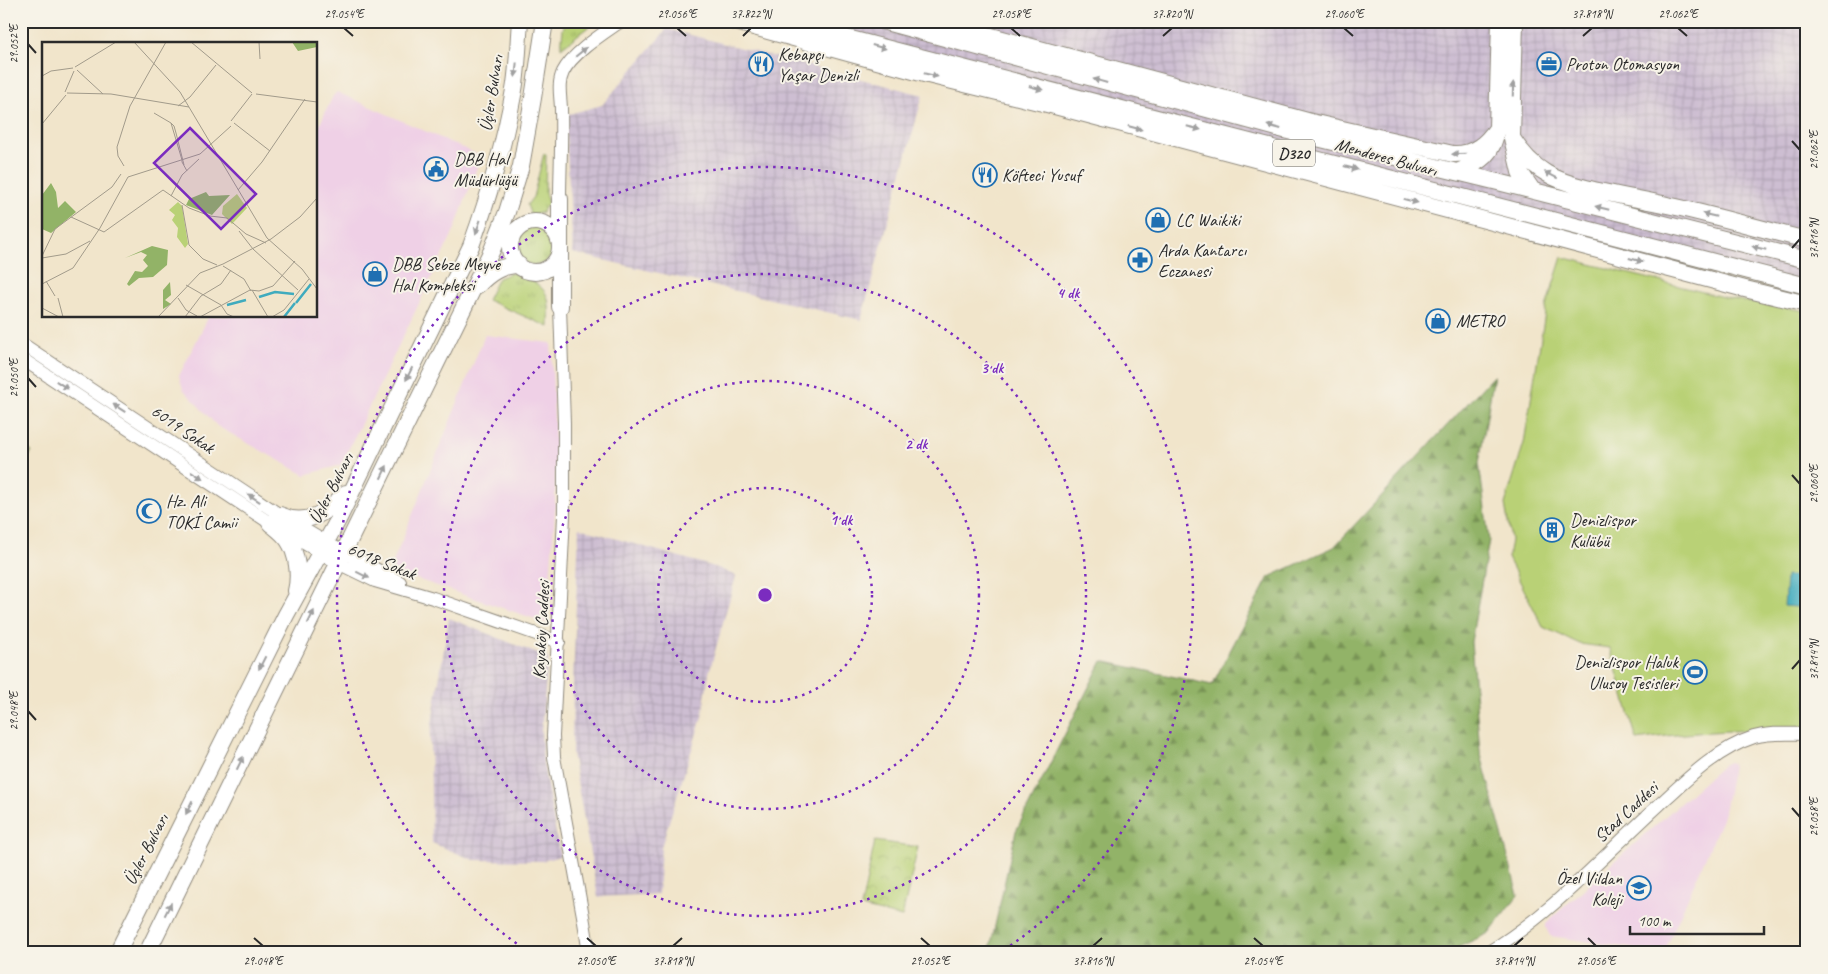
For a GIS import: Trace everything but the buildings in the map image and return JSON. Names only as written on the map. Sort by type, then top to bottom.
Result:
[{"type":"main road","points":[[147,953],[492,250],[513,192],[522,156],[544,29],[550,21]]},
{"type":"main road","points":[[732,21],[928,75],[1107,120],[1807,304]]},
{"type":"main road","name":"Menderes Bulvarı","points":[[781,21],[1807,286]]},
{"type":"main road","name":"Menderes Bulvarı","points":[[882,21],[999,46],[1136,91],[1288,131],[1807,260]]},
{"type":"main road","points":[[1457,172],[1478,162],[1490,151],[1496,140],[1500,21]]},
{"type":"main road","points":[[1515,21],[1512,138],[1520,172],[1533,191]]},
{"type":"main road","points":[[940,23],[999,46],[1132,74],[1311,122],[1453,154],[1461,155],[1475,150],[1486,142],[1497,128]]},
{"type":"main road","name":"Üçler Bulvarı","points":[[117,953],[286,615],[361,473],[468,254],[488,202],[498,168],[514,89],[518,26]]},
{"type":"main road","points":[[1065,95],[1107,120]]},
{"type":"main road","points":[[1512,138],[1534,164],[1555,178],[1582,187],[1670,205],[1807,240]]},
{"type":"main road","points":[[513,192],[521,216],[529,220],[538,222],[546,224],[554,229],[558,236],[560,248],[556,260],[551,266],[536,272],[528,271],[519,265],[512,255],[511,240],[521,226],[529,222],[538,222],[546,219],[557,200]]},
{"type":"main road","points":[[557,200],[560,248],[560,307]]},
{"type":"main road","points":[[473,290],[496,270],[519,265]]},
{"type":"main road","points":[[536,272],[554,290],[560,307]]},
{"type":"main road","points":[[275,519],[298,520],[314,517],[328,510],[349,490],[361,473]]},
{"type":"main road","points":[[275,519],[288,540],[296,565],[297,586],[286,615]]},
{"type":"street","points":[[557,200],[553,136],[561,110],[560,85],[563,72],[589,45],[621,21]]},
{"type":"street","points":[[1132,74],[1136,91]]},
{"type":"street","name":"Kayaköy Caddesi","points":[[560,307],[564,423],[564,516],[559,642],[553,719],[554,757],[588,953]]},
{"type":"street","name":"6019 Sokak","points":[[21,343],[275,519]]},
{"type":"street","name":"6019 Sokak","points":[[21,358],[322,547]]},
{"type":"street","name":"6018 Sokak","points":[[322,547],[375,581],[433,598],[559,642]]},
{"type":"street","name":"Stad Caddesi","points":[[1487,953],[1507,941],[1545,912],[1669,796],[1719,755],[1743,742],[1767,734],[1807,734]]},
{"type":"shaded area","points":[[751,21],[1807,21],[1807,287]]},
{"type":"shaded area","points":[[667,29],[923,95],[861,320],[573,253],[565,115],[602,105]]},
{"type":"shaded area","name":"DBB Sebze Meyve Hal Kompleksi","points":[[337,92],[481,156],[454,231],[341,465],[305,475],[217,426],[183,389],[179,376],[208,318],[318,318],[318,126],[333,96]]},
{"type":"shaded area","points":[[485,335],[551,343],[555,443],[555,509],[547,623],[390,570]]},
{"type":"shaded area","points":[[579,528],[718,568],[736,576],[709,673],[702,717],[661,847],[658,894],[598,897],[572,753]]},
{"type":"shaded area","points":[[449,618],[548,658],[541,732],[543,763],[560,856],[543,861],[474,860],[432,843],[430,736]]},
{"type":"shaded area","name":"Özel Vildan Koleji","points":[[1729,762],[1733,766],[1723,817],[1667,946],[1658,952],[1550,936],[1546,923],[1724,764]]},
{"type":"green space","points":[[566,21],[596,21],[561,48]]},
{"type":"green space","points":[[544,153],[546,155],[545,192],[548,204],[542,212],[534,215],[530,213],[527,205],[533,197]]},
{"type":"green space","points":[[535,227],[548,233],[554,246],[548,259],[535,265],[522,259],[516,246],[522,233]]},
{"type":"green space","points":[[1562,257],[1731,299],[1807,311],[1807,731],[1722,731],[1637,740],[1610,648],[1580,644],[1543,627],[1508,558],[1511,540],[1505,504],[1524,443],[1546,307]]},
{"type":"green space","points":[[511,273],[522,276],[543,289],[548,299],[549,327],[487,300],[498,278]]},
{"type":"green space","points":[[1494,375],[1479,463],[1489,540],[1471,642],[1480,751],[1518,895],[1489,933],[1446,953],[989,953],[1016,831],[1102,661],[1212,685],[1269,577],[1334,547]]},
{"type":"green space","points":[[21,445],[32,452],[23,465],[21,464]]},
{"type":"green space","points":[[875,841],[918,847],[902,917],[861,907]]},
{"type":"water","points":[[1786,576],[1807,578],[1807,608],[1784,606]]},
{"type":"place","name":"Kebapçı Yaşar Denizli","points":[[761,64]]},
{"type":"place","name":"Proton Otomasyon","points":[[1549,64]]},
{"type":"place","name":"DBB Hal Müdürlüğü","points":[[436,169]]},
{"type":"place","name":"Köfteci Yusuf","points":[[985,175]]},
{"type":"place","name":"LC Waikiki","points":[[1158,220]]},
{"type":"place","name":"Arda Kantarcı Eczanesi","points":[[1140,260]]},
{"type":"place","name":"DBB Sebze Meyve Hal Kompleksi","points":[[375,274]]},
{"type":"place","name":"METRO","points":[[1438,321]]},
{"type":"place","name":"Hz. Ali TOKİ Camii","points":[[149,511]]},
{"type":"place","name":"Denizlispor Kulübü","points":[[1552,530]]},
{"type":"place","name":"Denizlispor Haluk Ulusoy Tesisleri","points":[[1695,672]]},
{"type":"place","name":"Özel Vildan Koleji","points":[[1639,888]]}]
